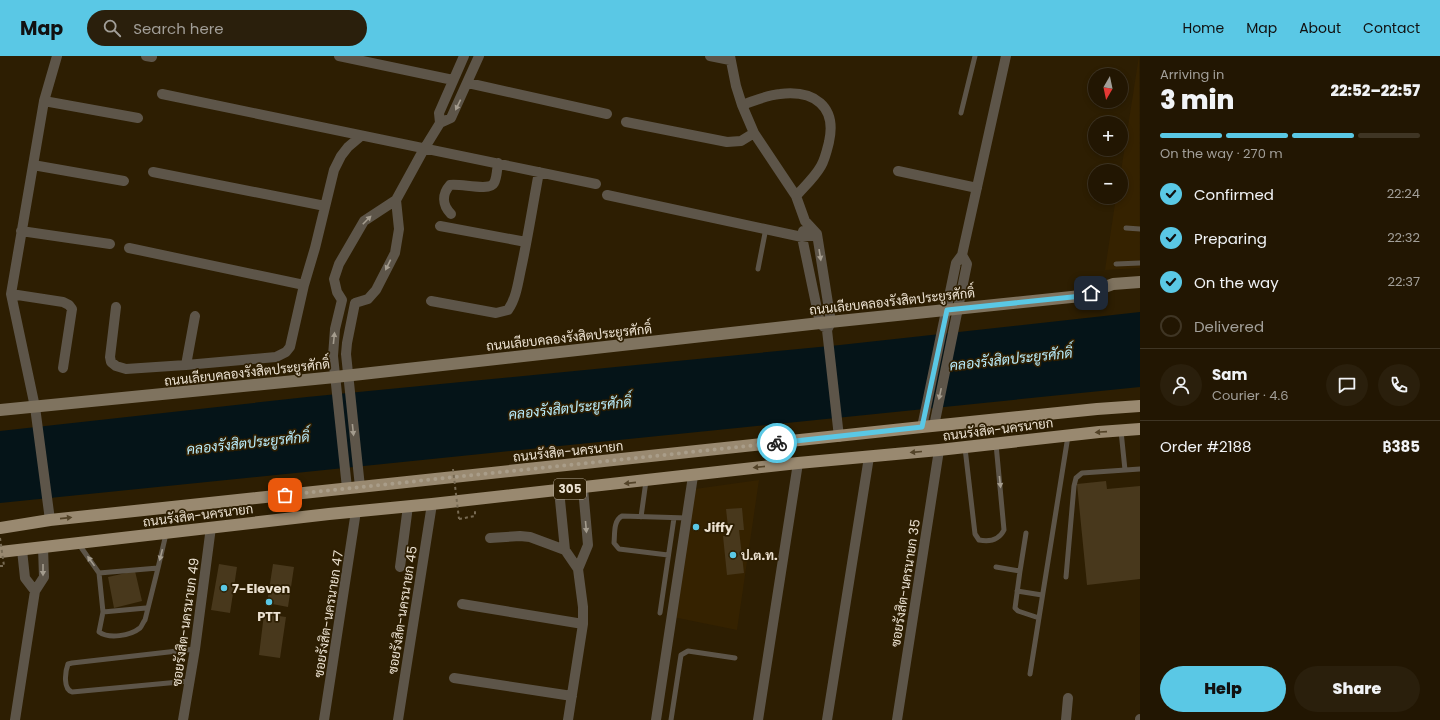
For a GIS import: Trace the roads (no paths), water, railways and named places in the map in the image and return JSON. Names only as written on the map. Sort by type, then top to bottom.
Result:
[{"type":"main road","name":"ถนนรังสิต-นครนายก","points":[[0,528],[50,520],[347,482],[838,437],[922,427],[935,421],[1140,406]]},
{"type":"main road","name":"ถนนรังสิต-นครนายก","points":[[0,552],[211,527],[583,488],[798,463],[1140,429]]},
{"type":"street","points":[[50,520],[36,413],[11,294],[44,102],[57,56]]},
{"type":"street","points":[[339,56],[452,80]]},
{"type":"street","points":[[440,123],[439,113],[452,80],[464,56]]},
{"type":"street","points":[[359,481],[349,391],[333,356],[333,340],[342,300],[337,292],[334,279],[339,264],[364,221],[396,200],[424,148],[440,123],[451,118],[479,56]]},
{"type":"street","points":[[710,56],[730,58],[742,105],[754,133],[796,196],[805,221],[817,234],[838,437]]},
{"type":"street","points":[[922,427],[943,327],[952,309],[967,264],[962,255],[1006,56]]},
{"type":"street","points":[[468,83],[607,114]]},
{"type":"street","points":[[742,105],[778,94],[793,93],[811,97],[822,104],[828,112],[831,134],[827,151],[821,166],[796,196]]},
{"type":"street","points":[[162,94],[596,184]]},
{"type":"street","points":[[44,102],[138,118]]},
{"type":"street","points":[[626,122],[727,142],[741,141],[754,133]]},
{"type":"street","points":[[116,307],[110,357],[111,362],[116,366],[126,369],[276,357],[286,352],[290,347],[304,285],[315,248],[334,170],[341,156],[348,147],[361,136]]},
{"type":"street","points":[[451,214],[447,210],[444,203],[445,194],[450,185],[491,186],[494,183],[498,163]]},
{"type":"street","points":[[33,165],[124,181]]},
{"type":"street","points":[[898,171],[977,188]]},
{"type":"street","points":[[153,172],[325,206]]},
{"type":"street","points":[[431,301],[496,313],[508,310],[515,295],[539,172]]},
{"type":"street","points":[[607,195],[766,228],[802,237],[817,234]]},
{"type":"street","points":[[342,300],[356,303],[368,299],[376,290],[395,253],[399,229],[396,200]]},
{"type":"street","points":[[805,221],[802,237],[826,325]]},
{"type":"street","points":[[440,226],[526,242]]},
{"type":"street","points":[[21,231],[110,244]]},
{"type":"street","points":[[129,248],[304,285]]},
{"type":"street","name":"ถนนเลียบคลองรังสิตประยูรศักดิ์","points":[[0,410],[36,413],[342,376],[826,325],[952,309],[1082,296],[1113,284],[1140,282]]},
{"type":"street","points":[[11,294],[63,302],[69,305],[72,309],[63,368]]},
{"type":"street","points":[[347,482],[337,394],[342,376],[347,343],[356,303]]},
{"type":"street","points":[[935,421],[954,329],[952,309]]},
{"type":"street","points":[[186,365],[195,316]]},
{"type":"street","name":"ซอยรังสิต-นครนายก 35","points":[[897,720],[939,450]]},
{"type":"street","points":[[827,720],[868,457]]},
{"type":"street","points":[[758,720],[798,463]]},
{"type":"street","points":[[656,720],[693,476]]},
{"type":"street","points":[[578,569],[588,545],[583,488]]},
{"type":"street","points":[[559,490],[565,550],[578,569],[583,607],[583,624],[568,720]]},
{"type":"street","name":"ซอยรังสิต-นครนายก 45","points":[[398,720],[432,504]]},
{"type":"street","points":[[400,567],[408,506]]},
{"type":"street","name":"ซอยรังสิต-นครนายก 47","points":[[324,720],[356,511]]},
{"type":"street","name":"ซอยรังสิต-นครนายก 49","points":[[183,720],[195,649],[211,527]]},
{"type":"street","points":[[490,538],[520,536],[530,537],[565,550]]},
{"type":"street","points":[[15,720],[35,591],[44,577],[43,547]]},
{"type":"street","points":[[22,550],[24,578],[35,591]]},
{"type":"street","points":[[462,604],[583,624]]},
{"type":"street","points":[[454,678],[572,696]]},
{"type":"street","points":[[1066,720],[1068,698]]},
{"type":"lane","points":[[961,112],[974,56]]},
{"type":"lane","points":[[758,269],[766,228]]},
{"type":"lane","points":[[1126,228],[1140,230]]},
{"type":"lane","points":[[1116,264],[1140,263]]},
{"type":"lane","points":[[1121,431],[1125,470]]},
{"type":"lane","points":[[1030,674],[1068,435]]},
{"type":"lane","points":[[965,447],[975,534],[979,540],[984,541],[997,539],[1002,535],[1004,530],[996,443]]},
{"type":"lane","points":[[1066,577],[1076,478],[1082,473],[1140,469]]},
{"type":"lane","points":[[641,517],[646,481]]},
{"type":"lane","points":[[668,556],[619,549],[616,547],[614,543],[618,519],[622,516],[687,518]]},
{"type":"lane","points":[[660,614],[674,518]]},
{"type":"lane","points":[[78,543],[99,573],[102,612],[99,632],[103,635],[118,635],[133,632],[141,627],[167,533]]},
{"type":"lane","points":[[1026,533],[1015,608],[1018,611],[1039,618]]},
{"type":"lane","points":[[996,567],[1020,571]]},
{"type":"lane","points":[[99,573],[158,568]]},
{"type":"lane","points":[[1017,591],[1042,595]]},
{"type":"lane","points":[[102,612],[146,608]]},
{"type":"lane","points":[[190,681],[72,692],[68,691],[66,687],[66,668],[68,664],[72,663],[195,649]]},
{"type":"lane","points":[[671,720],[681,655],[688,651],[735,658]]},
{"type":"water","name":"คลองรังสิตประยูรศักดิ์","points":[[1140,312],[1140,387],[0,503],[0,431],[307,397],[840,345]]},
{"type":"place","name":"Jiffy","points":[[696,527]]},
{"type":"place","name":"ป.ต.ท.","points":[[733,555]]},
{"type":"place","name":"7-Eleven","points":[[224,588]]},
{"type":"place","name":"PTT","points":[[269,602]]}]
